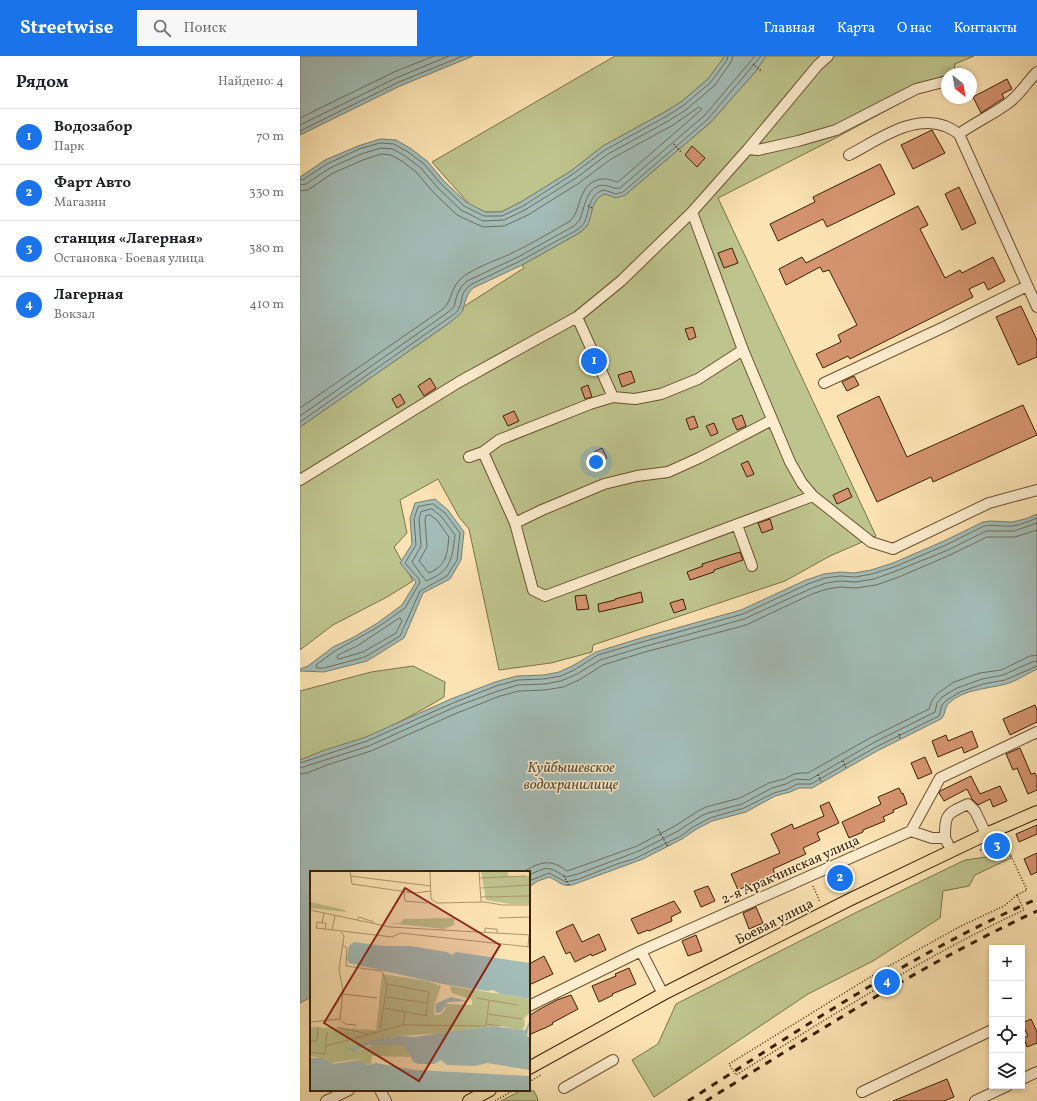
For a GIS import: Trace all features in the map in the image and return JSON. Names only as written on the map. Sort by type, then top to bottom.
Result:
[{"type":"main road","name":"Боевая улица","points":[[530,1067],[663,994],[824,912],[986,834],[1037,812]]},
{"type":"main road","points":[[470,1101],[488,1091]]},
{"type":"street","points":[[300,480],[459,382],[577,317],[621,281],[692,212],[748,149],[818,64],[828,56]]},
{"type":"street","points":[[959,134],[971,125],[1008,104],[1037,72]]},
{"type":"street","points":[[748,149],[758,150],[798,141],[836,130],[916,89],[941,82]]},
{"type":"street","points":[[849,155],[897,130],[915,124],[928,123],[946,126],[959,134],[1037,307]]},
{"type":"street","points":[[692,212],[743,350],[772,420],[790,462],[802,483],[813,496],[871,542],[893,549],[989,503],[1037,490]]},
{"type":"street","points":[[824,383],[1028,286]]},
{"type":"street","points":[[577,317],[613,397]]},
{"type":"street","points":[[469,456],[483,452],[499,440],[590,404],[613,397],[635,399],[661,394],[698,379],[743,350]]},
{"type":"street","points":[[515,523],[604,484],[637,476],[668,472],[699,458],[772,420]]},
{"type":"street","points":[[483,452],[515,523],[533,590],[545,596],[813,496]]},
{"type":"street","points":[[737,525],[752,566]]},
{"type":"street","points":[[945,838],[932,838],[911,831],[940,778],[1037,732]]},
{"type":"street","points":[[952,851],[945,838],[945,820],[952,811],[968,804],[974,811],[986,834]]},
{"type":"street","name":"2-я Аракчинская улица","points":[[530,1006],[641,951],[911,831]]},
{"type":"street","points":[[641,951],[663,994]]},
{"type":"street","points":[[862,1092],[989,1031]]},
{"type":"street","points":[[564,1088],[613,1060]]},
{"type":"street","points":[[1025,1075],[1037,1072]]},
{"type":"street","points":[[975,1101],[1001,1089]]},
{"type":"street","points":[[326,1101],[347,1091]]},
{"type":"street","points":[[381,1091],[386,1101]]},
{"type":"path","points":[[753,64],[761,71]]},
{"type":"path","points":[[674,144],[681,152]]},
{"type":"path","points":[[588,206],[592,208]]},
{"type":"path","points":[[899,734],[900,739]]},
{"type":"path","points":[[843,761],[846,768]]},
{"type":"path","points":[[818,775],[822,782]]},
{"type":"path","points":[[658,829],[668,846]]},
{"type":"path","points":[[974,851],[989,848],[1004,841],[1027,890],[1017,896],[1004,906],[959,927],[880,971],[729,1064],[736,1075],[887,982],[965,939],[1024,910],[1017,896]]},
{"type":"path","points":[[564,876],[569,886]]},
{"type":"path","points":[[809,876],[824,912]]},
{"type":"path","points":[[495,1101],[512,1091]]},
{"type":"green space","points":[[615,56],[725,56],[708,79],[681,102],[603,146],[571,171],[521,202],[501,212],[485,212],[470,205],[432,162]]},
{"type":"green space","points":[[766,56],[974,56],[955,64],[955,68],[941,68],[941,81],[826,143],[718,198],[876,536],[830,556],[785,581],[593,645],[592,652],[551,663],[499,670],[469,529],[459,517],[438,479],[400,500],[407,533],[394,547],[413,581],[387,597],[333,625],[300,650],[300,427],[452,321],[463,310],[463,307],[524,268],[522,265],[582,231],[588,225],[597,198],[603,194],[619,196],[625,195],[711,122],[756,71]]},
{"type":"green space","points":[[413,666],[445,682],[444,697],[407,718],[367,737],[300,760],[300,691],[371,672]]},
{"type":"green space","points":[[1007,849],[1011,858],[975,875],[969,886],[943,891],[940,918],[873,961],[808,994],[654,1097],[632,1060],[658,1044],[676,1004],[857,912],[965,860],[994,856]]},
{"type":"green space","points":[[520,1091],[530,1091],[534,1091],[538,1101],[501,1101]]},
{"type":"water","points":[[300,56],[473,56],[400,86],[300,135]]},
{"type":"water","points":[[725,56],[766,56],[756,71],[711,122],[625,195],[616,198],[605,194],[600,196],[593,207],[588,224],[579,233],[522,265],[473,288],[468,295],[462,311],[452,321],[300,427],[300,177],[325,160],[358,146],[380,139],[396,140],[410,148],[427,161],[444,181],[466,202],[485,212],[501,212],[521,202],[571,171],[603,146],[681,102],[708,79]]},
{"type":"water","points":[[435,499],[448,510],[464,532],[461,560],[450,579],[423,593],[404,638],[367,661],[324,672],[300,671],[300,669],[308,666],[333,647],[376,624],[402,605],[416,582],[400,563],[412,544],[410,518],[415,503]]},
{"type":"water","name":"Куйбышевское водохранилище","points":[[1037,514],[1037,669],[1006,684],[976,690],[955,698],[946,707],[944,715],[941,719],[877,751],[812,788],[799,788],[775,796],[746,812],[712,821],[682,839],[643,859],[572,885],[563,884],[549,877],[538,881],[530,886],[530,871],[310,871],[310,998],[300,1003],[300,760],[322,751],[366,737],[451,699],[495,682],[517,676],[544,675],[559,672],[596,652],[741,610],[806,580],[824,574],[840,572],[854,573],[871,570],[893,563],[983,522],[1012,522]]},
{"type":"building","points":[[1007,79],[1012,89],[1002,94],[1004,98],[981,113],[976,104],[977,95]]},
{"type":"building","points":[[932,130],[945,153],[913,169],[901,145]]},
{"type":"building","points":[[692,146],[705,158],[697,167],[685,155]]},
{"type":"building","points":[[880,164],[895,194],[827,227],[823,219],[778,241],[770,224],[815,202],[813,197]]},
{"type":"building","points":[[959,187],[976,223],[962,230],[945,194]]},
{"type":"building","points":[[918,206],[928,225],[920,229],[945,278],[960,270],[962,273],[993,257],[1005,281],[988,290],[984,282],[969,289],[973,297],[850,359],[848,356],[823,368],[816,354],[841,342],[838,335],[857,325],[829,270],[823,272],[820,267],[786,285],[779,269],[802,257],[806,263]]},
{"type":"building","points":[[732,248],[738,263],[724,268],[718,253]]},
{"type":"building","points":[[1021,306],[1037,340],[1037,357],[1018,365],[996,317]]},
{"type":"building","points":[[693,327],[696,337],[689,340],[685,329]]},
{"type":"building","points":[[631,371],[635,382],[622,387],[618,375]]},
{"type":"building","points":[[854,376],[859,385],[847,391],[842,382]]},
{"type":"building","points":[[430,378],[436,388],[424,396],[418,386]]},
{"type":"building","points":[[588,385],[592,397],[585,399],[581,388]]},
{"type":"building","points":[[400,394],[405,403],[397,408],[392,399]]},
{"type":"building","points":[[879,396],[907,457],[1023,405],[1037,435],[933,482],[931,477],[877,502],[837,416]]},
{"type":"building","points":[[514,411],[519,421],[508,426],[503,416]]},
{"type":"building","points":[[742,415],[746,426],[737,430],[732,419]]},
{"type":"building","points":[[694,416],[698,427],[690,430],[686,419]]},
{"type":"building","points":[[714,423],[718,433],[711,436],[706,426]]},
{"type":"building","points":[[602,448],[607,458],[599,462],[594,452]]},
{"type":"building","points":[[748,461],[754,474],[747,477],[741,464]]},
{"type":"building","points":[[848,488],[852,497],[837,504],[833,495]]},
{"type":"building","points":[[770,519],[773,529],[762,533],[758,523]]},
{"type":"building","points":[[740,552],[743,560],[690,580],[687,572],[703,566],[702,564]]},
{"type":"building","points":[[641,592],[643,602],[599,612],[598,604]]},
{"type":"building","points":[[586,595],[589,609],[577,610],[575,596]]},
{"type":"building","points":[[683,599],[686,609],[674,613],[670,603]]},
{"type":"building","points":[[1035,705],[1037,710],[1037,722],[1010,735],[1003,719]]},
{"type":"building","points":[[972,731],[978,747],[964,753],[962,747],[938,757],[932,741],[946,735],[948,741]]},
{"type":"building","points":[[1020,748],[1031,774],[1035,773],[1037,777],[1037,790],[1028,794],[1017,768],[1013,770],[1006,754]]},
{"type":"building","points":[[925,757],[932,773],[918,779],[911,763]]},
{"type":"building","points":[[971,776],[980,794],[1000,786],[1007,801],[993,807],[990,799],[978,805],[972,799],[967,789],[944,801],[939,793],[940,791]]},
{"type":"building","points":[[899,788],[902,794],[903,793],[907,804],[893,810],[894,812],[883,817],[885,821],[863,830],[863,832],[849,838],[842,822],[881,804],[878,797]]},
{"type":"building","points":[[829,802],[839,823],[817,833],[820,840],[803,848],[806,854],[773,869],[775,874],[738,890],[731,874],[780,853],[771,834],[792,824],[794,829],[824,816],[820,806]]},
{"type":"building","points":[[1037,825],[1037,834],[1019,842],[1016,834]]},
{"type":"building","points":[[1037,853],[1037,872],[1031,875],[1024,859]]},
{"type":"building","points":[[847,867],[852,876],[831,886],[827,876]]},
{"type":"building","points":[[708,886],[715,901],[701,907],[694,891]]},
{"type":"building","points":[[674,901],[681,912],[671,917],[672,921],[638,934],[631,919]]},
{"type":"building","points":[[756,907],[763,923],[749,929],[743,913]]},
{"type":"building","points":[[573,924],[582,942],[599,934],[606,950],[592,956],[591,954],[575,962],[570,952],[566,954],[556,932]]},
{"type":"building","points":[[696,935],[702,951],[688,956],[682,941]]},
{"type":"building","points":[[544,956],[553,974],[530,985],[530,963]]},
{"type":"building","points":[[629,968],[636,984],[612,994],[613,995],[599,1002],[592,986],[616,976],[615,974]]},
{"type":"building","points":[[571,995],[578,1009],[552,1023],[553,1024],[530,1035],[530,1015],[557,1000]]},
{"type":"building","points":[[1031,1019],[1037,1032],[1037,1043],[1027,1047],[1025,1038],[1028,1036],[1025,1030],[1025,1022]]},
{"type":"building","points":[[947,1079],[954,1097],[944,1101],[893,1101]]},
{"type":"railway","points":[[688,1101],[816,1019],[902,967],[991,920],[1037,899]]},
{"type":"railway","points":[[706,1101],[828,1025],[910,977],[1037,911]]},
{"type":"place","name":"Водозабор","points":[[594,361]]},
{"type":"place","name":"станция «Лагерная»","points":[[997,846]]},
{"type":"place","name":"Фарт Авто","points":[[840,878]]},
{"type":"place","name":"Лагерная","points":[[887,982]]}]
